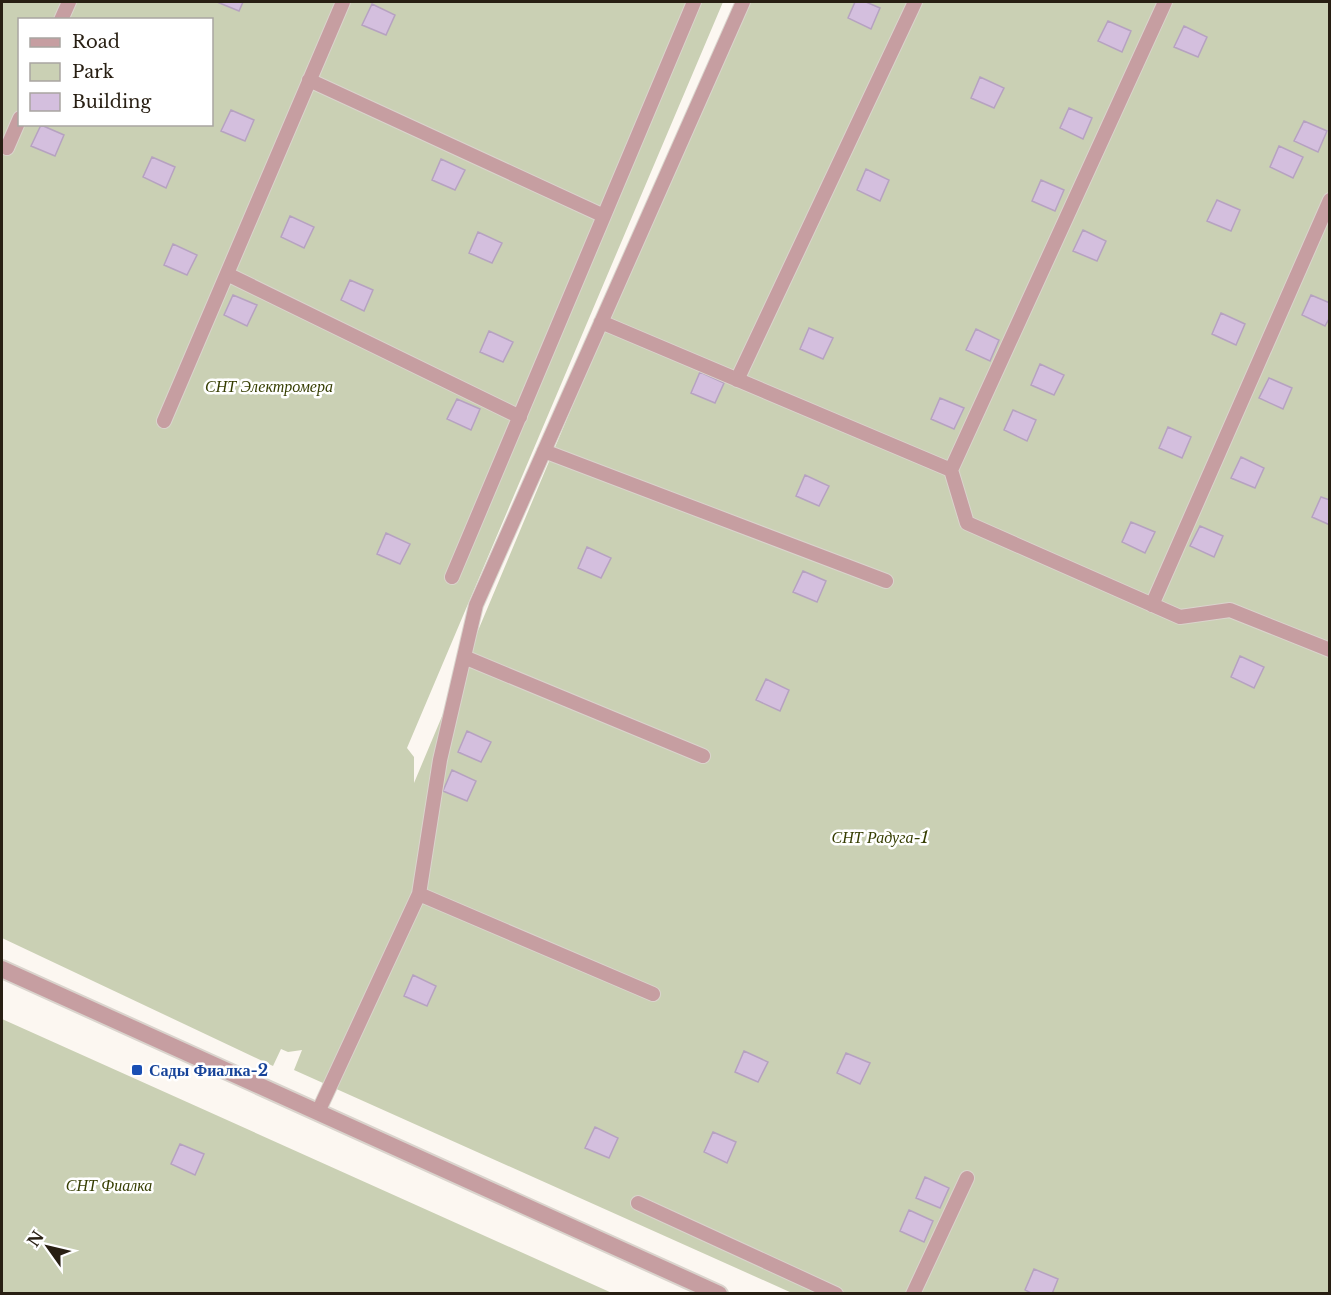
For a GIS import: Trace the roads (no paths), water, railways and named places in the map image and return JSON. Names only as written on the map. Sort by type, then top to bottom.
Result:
[{"type":"street","points":[[2,969],[719,1293]]},
{"type":"lane","points":[[62,18],[69,2]]},
{"type":"lane","points":[[164,421],[343,2]]},
{"type":"lane","points":[[452,577],[694,2]]},
{"type":"lane","points":[[318,1112],[419,894],[440,760],[476,605],[743,2]]},
{"type":"lane","points":[[737,380],[915,2]]},
{"type":"lane","points":[[1165,2],[951,470],[967,523],[1180,618],[1230,610],[1329,650]]},
{"type":"lane","points":[[309,80],[604,216]]},
{"type":"lane","points":[[7,148],[18,123]]},
{"type":"lane","points":[[1152,605],[1329,200]]},
{"type":"lane","points":[[227,274],[520,417]]},
{"type":"lane","points":[[601,322],[951,470]]},
{"type":"lane","points":[[544,451],[886,581]]},
{"type":"lane","points":[[464,657],[703,756]]},
{"type":"lane","points":[[419,894],[652,994]]},
{"type":"lane","points":[[913,1293],[966,1178]]},
{"type":"lane","points":[[638,1203],[836,1293]]},
{"type":"place","name":"Сады Фиалка-2","points":[[137,1070]]},
{"type":"park label","name":"СНТ Электромера","points":[[269,386]]},
{"type":"park label","name":"СНТ Радуга-1","points":[[880,837]]},
{"type":"park label","name":"СНТ Фиалка","points":[[109,1185]]}]
